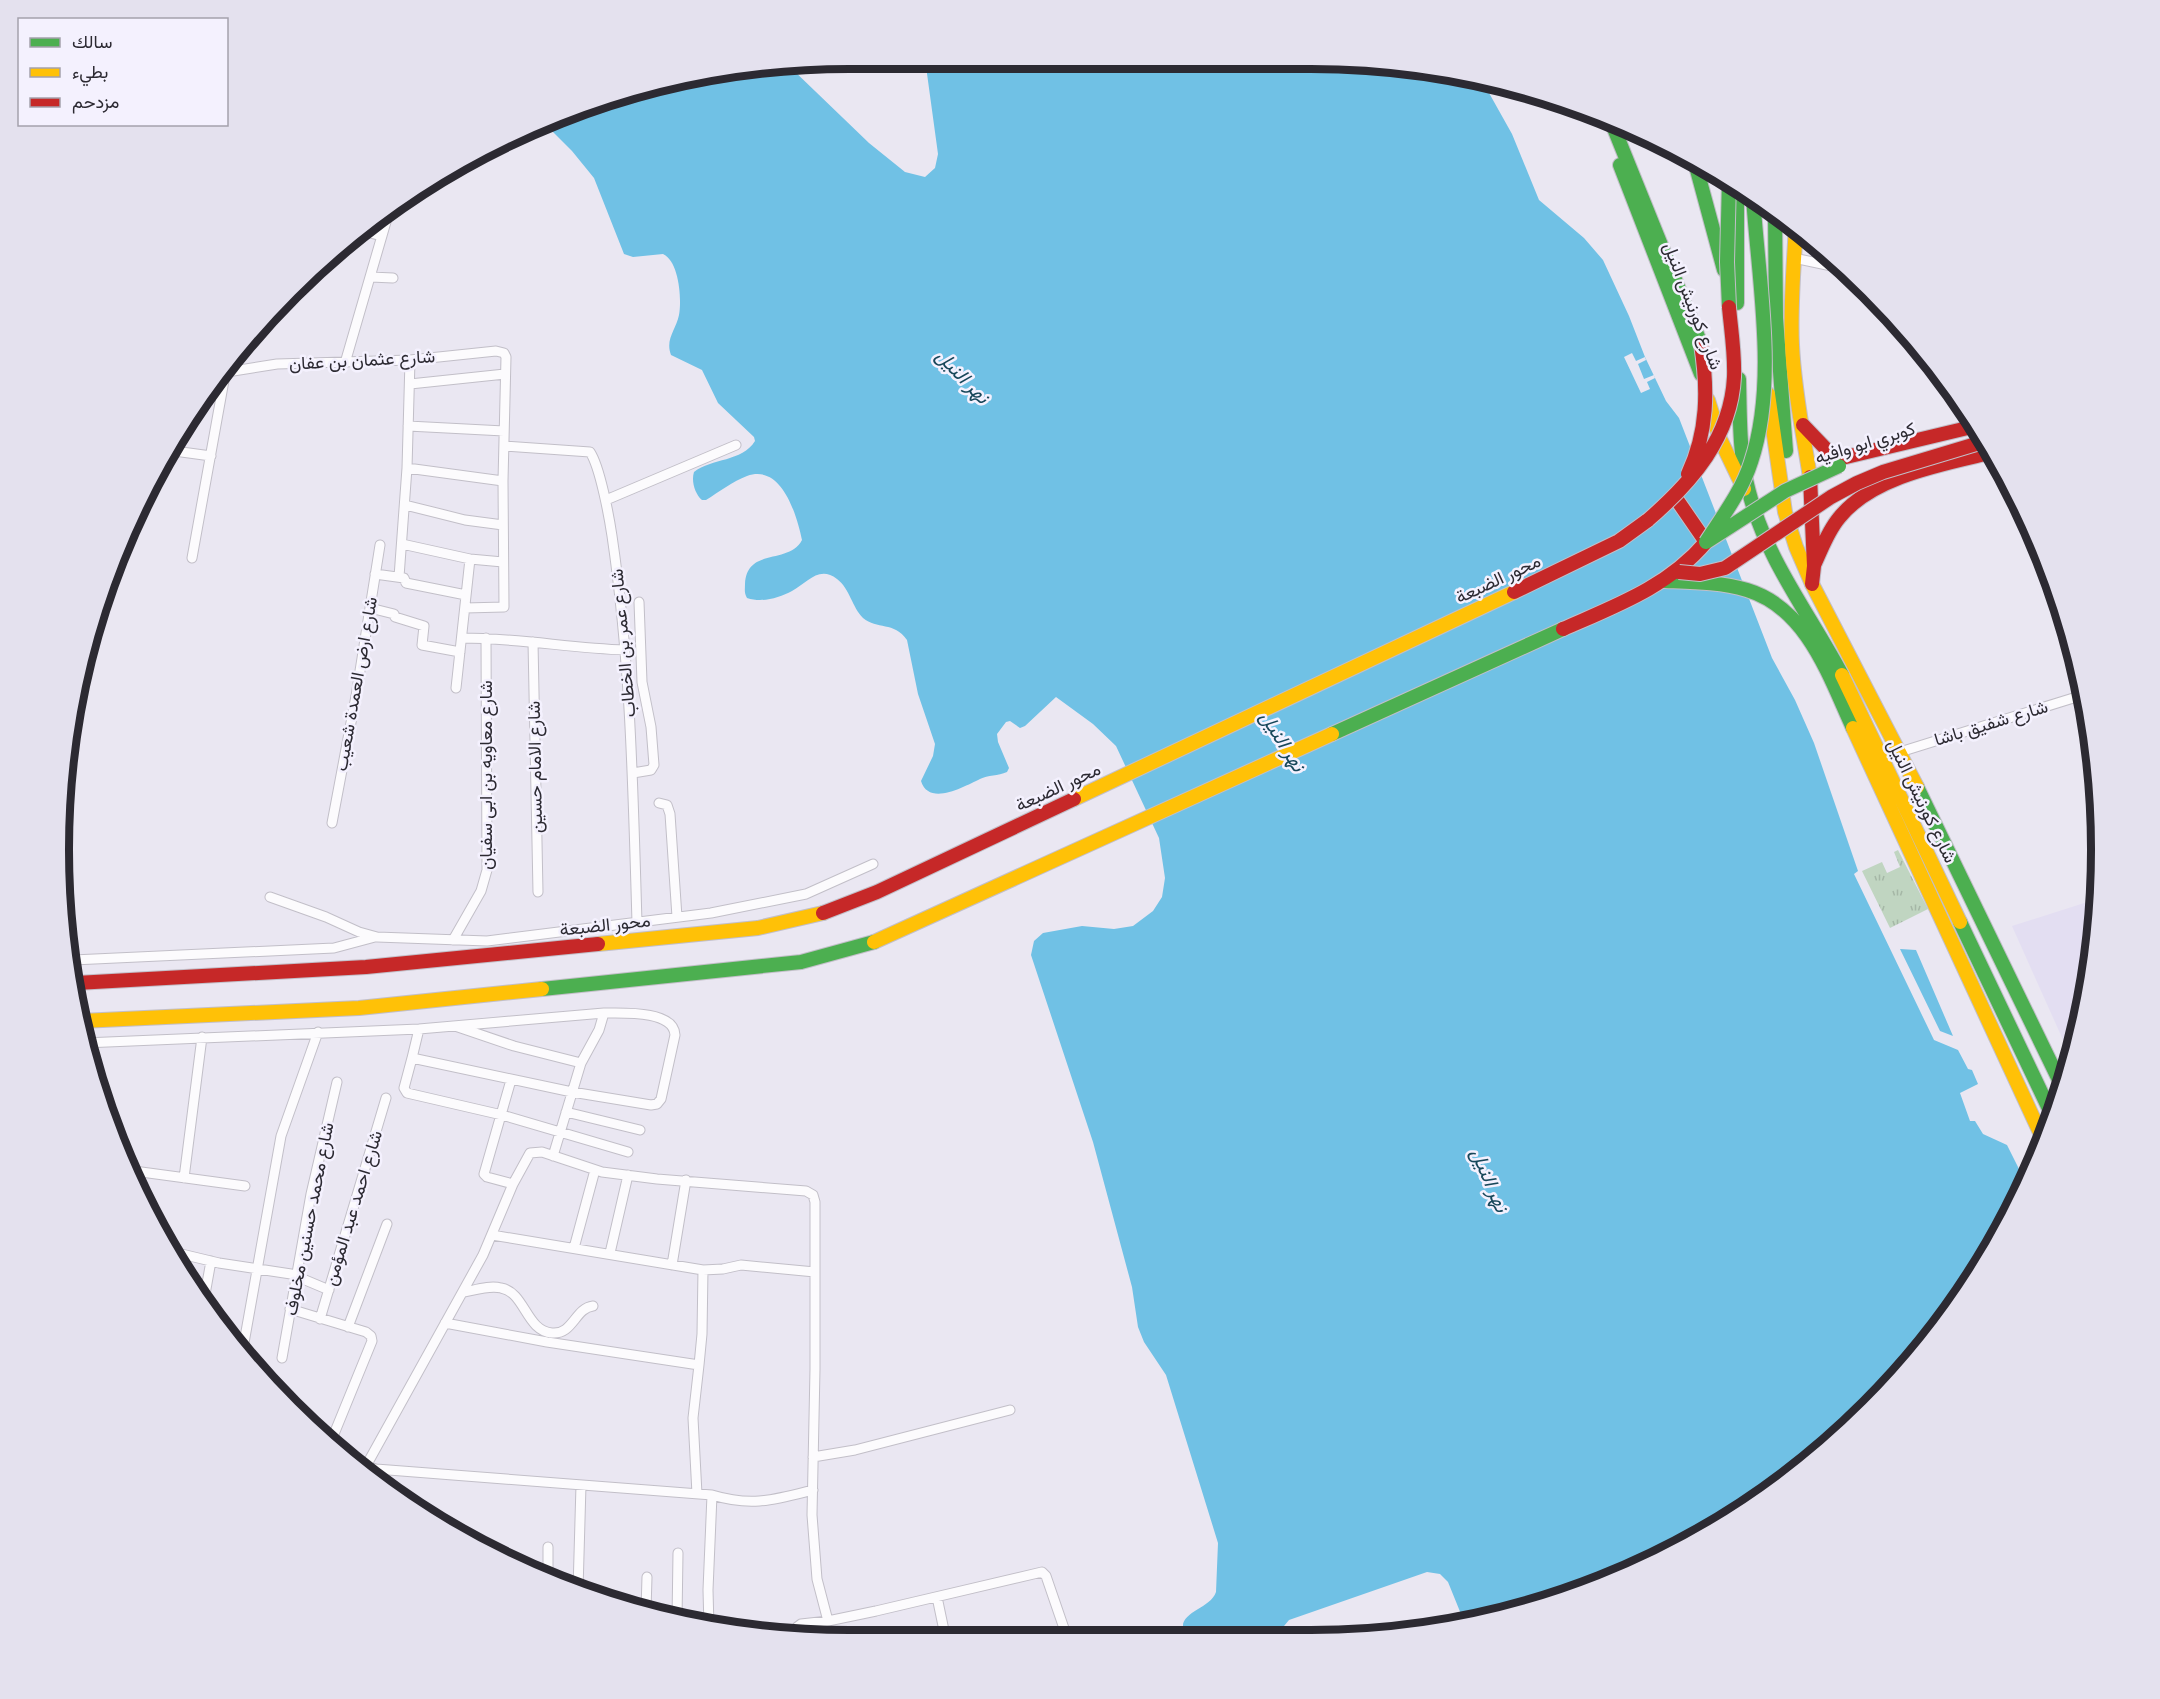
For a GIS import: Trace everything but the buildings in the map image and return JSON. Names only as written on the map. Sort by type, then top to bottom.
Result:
[{"type":"main road","name":"شارع كورنيش النيل","points":[[1605,126],[1701,374],[1720,439],[1772,551],[1828,647],[1848,687],[2048,1106]]},
{"type":"main road","points":[[1615,131],[1701,344],[1706,394],[1704,420],[1691,469],[1675,497],[1706,542]]},
{"type":"main road","points":[[1618,132],[1620,143]]},
{"type":"main road","points":[[1697,172],[1728,288]]},
{"type":"main road","name":"محور الضبعة","points":[[81,983],[390,965],[758,928],[831,911],[877,892],[1596,553],[1632,532],[1675,497],[1712,451],[1724,428],[1733,390],[1734,363],[1728,288],[1729,192]]},
{"type":"main road","name":"شارع كورنيش النيل","points":[[1737,197],[1740,421],[1746,477],[1753,506]]},
{"type":"main road","points":[[88,1021],[359,1008],[764,967],[801,962],[837,953],[898,932],[1610,608],[1679,572],[1706,542],[1744,480],[1755,450],[1762,418],[1765,354],[1754,208]]},
{"type":"main road","name":"شارع كورنيش النيل","points":[[1762,213],[1759,307],[1778,473],[1785,512],[1796,547],[1812,584],[1900,752],[2057,1076]]},
{"type":"main road","points":[[1775,222],[1776,318],[1787,462],[1799,524],[1796,547]]},
{"type":"main road","points":[[1795,238],[1792,344],[1797,396],[1810,477],[1814,566],[1812,584]]},
{"type":"main road","points":[[1803,425],[1821,447],[1834,455],[1846,457],[1967,428]]},
{"type":"main road","name":"كوبري ابو وافيه","points":[[1706,542],[1785,491],[1839,466],[1970,433]]},
{"type":"main road","points":[[1679,572],[1700,574],[1725,568],[1803,515],[1857,483],[1883,472],[1976,444]]},
{"type":"main road","points":[[1814,566],[1831,530],[1840,516],[1853,503],[1877,489],[1926,470],[1983,455]]},
{"type":"main road","points":[[1665,581],[1726,585],[1756,593],[1784,609],[1807,636],[1834,689],[2039,1131]]},
{"type":"street","points":[[345,363],[386,222]]},
{"type":"street","points":[[370,233],[382,236]]},
{"type":"street","points":[[1794,258],[1827,265]]},
{"type":"street","points":[[371,277],[393,278]]},
{"type":"street","name":"شارع عثمان بن عفان","points":[[231,373],[277,364],[410,360],[496,351],[504,353],[506,357],[505,374]]},
{"type":"street","points":[[399,577],[407,468],[410,360]]},
{"type":"street","points":[[410,384],[505,374],[504,607],[465,608]]},
{"type":"street","points":[[192,558],[225,382]]},
{"type":"street","points":[[408,426],[504,431]]},
{"type":"street","points":[[606,500],[736,445]]},
{"type":"street","name":"شارع عمر بن الخطاب","points":[[504,446],[590,452],[606,500],[618,570],[625,650],[633,773],[637,922]]},
{"type":"street","points":[[179,452],[211,456]]},
{"type":"street","points":[[407,468],[503,481]]},
{"type":"street","points":[[405,505],[465,520],[503,525]]},
{"type":"street","points":[[402,544],[470,559],[504,562]]},
{"type":"street","name":"شارع ارض العمدة شعيب","points":[[332,823],[380,546]]},
{"type":"street","points":[[456,688],[470,559]]},
{"type":"street","points":[[375,574],[405,578],[406,583],[466,596]]},
{"type":"street","points":[[633,773],[651,770],[654,765],[651,727],[642,682],[639,603]]},
{"type":"street","points":[[370,608],[394,614],[395,617],[424,626],[422,645],[460,652]]},
{"type":"street","points":[[462,638],[625,650]]},
{"type":"street","name":"شارع معاويه بن ابى سفيان","points":[[453,939],[481,891],[487,870],[486,638]]},
{"type":"street","name":"شارع الامام حسين","points":[[533,642],[538,892]]},
{"type":"street","name":"شارع شفيق باشا","points":[[1900,752],[2076,696]]},
{"type":"street","points":[[659,803],[667,806],[670,814],[677,918]]},
{"type":"street","points":[[270,897],[377,937],[487,941],[711,913],[806,894],[873,864]]},
{"type":"street","points":[[77,960],[334,948],[377,937]]},
{"type":"street","points":[[553,1156],[581,1063],[600,1030],[604,1013]]},
{"type":"street","points":[[94,1043],[419,1029],[604,1013],[629,1013],[663,1019],[673,1027],[675,1035],[661,1099],[657,1104],[651,1105],[572,1092],[412,1058]]},
{"type":"street","points":[[453,1025],[514,1046],[581,1063]]},
{"type":"street","points":[[419,1029],[404,1088],[407,1093],[502,1115],[628,1152]]},
{"type":"street","points":[[244,1342],[280,1136],[318,1032]]},
{"type":"street","points":[[184,1178],[202,1037]]},
{"type":"street","points":[[512,1080],[484,1176],[513,1184]]},
{"type":"street","name":"شارع محمد حسنين مخلوف","points":[[282,1358],[311,1194],[337,1082]]},
{"type":"street","name":"شارع احمد عبد المؤمن","points":[[320,1319],[386,1098]]},
{"type":"street","points":[[566,1112],[640,1130]]},
{"type":"street","points":[[366,1462],[464,1292],[492,1235],[513,1184],[530,1153],[538,1151],[595,1170],[628,1175],[810,1192],[815,1202],[814,1558],[828,1621]]},
{"type":"street","points":[[574,1248],[595,1170]]},
{"type":"street","points":[[139,1172],[245,1186]]},
{"type":"street","points":[[610,1253],[628,1175]]},
{"type":"street","points":[[672,1265],[686,1180]]},
{"type":"street","points":[[348,1327],[387,1224]]},
{"type":"street","points":[[492,1235],[703,1270],[741,1265],[815,1272]]},
{"type":"street","points":[[183,1255],[211,1262],[287,1273],[329,1290]]},
{"type":"street","points":[[206,1290],[211,1262]]},
{"type":"street","points":[[697,1494],[693,1418],[702,1334],[703,1270]]},
{"type":"street","points":[[464,1292],[493,1287],[507,1289],[515,1295],[525,1313],[536,1324],[552,1334],[568,1329],[583,1310],[593,1306]]},
{"type":"street","points":[[290,1309],[369,1334],[372,1341],[334,1435]]},
{"type":"street","points":[[445,1323],[559,1344],[699,1365]]},
{"type":"street","points":[[813,1457],[855,1450],[1010,1410]]},
{"type":"street","points":[[380,1473],[712,1495],[744,1503],[813,1490]]},
{"type":"street","points":[[578,1581],[581,1485]]},
{"type":"street","points":[[709,1617],[712,1495]]},
{"type":"street","points":[[548,1547],[548,1570]]},
{"type":"street","points":[[677,1610],[678,1553]]},
{"type":"street","points":[[797,1628],[801,1624],[828,1621],[1042,1572],[1046,1576],[1065,1630]]},
{"type":"street","points":[[646,1603],[647,1577]]},
{"type":"street","points":[[937,1597],[944,1630]]},
{"type":"shaded area","points":[[2089,902],[2076,1002],[2066,1046],[2012,926]]},
{"type":"green space","points":[[1898,850],[1928,909],[1890,928],[1862,871],[1882,862],[1887,873],[1900,867],[1894,852]]},
{"type":"water","name":"نهر النيل","points":[[926,69],[1310,69],[1362,71],[1463,84],[1487,90],[1512,134],[1539,200],[1584,238],[1603,260],[1666,401],[1679,418],[1772,658],[1795,700],[1814,743],[1858,871],[1854,874],[1934,1040],[1958,1050],[1968,1069],[1972,1070],[1978,1084],[1960,1093],[1970,1121],[1975,1121],[1983,1134],[2007,1145],[2021,1173],[1986,1240],[1930,1325],[1862,1401],[1786,1469],[1701,1525],[1656,1550],[1561,1589],[1463,1615],[1448,1582],[1440,1574],[1427,1572],[1289,1620],[1283,1630],[1183,1630],[1183,1623],[1187,1618],[1212,1599],[1216,1592],[1218,1543],[1166,1375],[1144,1342],[1138,1327],[1132,1287],[1093,1142],[1031,955],[1034,941],[1043,933],[1082,926],[1114,929],[1133,926],[1153,911],[1162,897],[1165,878],[1159,838],[1116,746],[1093,724],[1056,697],[1025,726],[1020,728],[1010,721],[1006,722],[997,734],[1009,768],[1007,772],[983,778],[957,790],[939,794],[931,793],[925,789],[921,781],[933,756],[935,744],[918,694],[907,640],[902,634],[897,630],[868,622],[863,618],[845,588],[831,575],[813,577],[792,591],[776,598],[759,600],[747,598],[745,584],[747,573],[753,565],[760,560],[796,548],[802,540],[792,506],[778,484],[770,477],[759,474],[742,478],[706,500],[702,500],[697,494],[693,483],[694,472],[709,464],[743,453],[755,441],[754,437],[718,403],[702,370],[671,355],[669,344],[678,320],[680,300],[673,264],[663,254],[633,257],[624,254],[594,178],[550,129],[599,110],[697,84],[795,71],[869,143],[905,172],[925,177],[935,168],[938,154]]},
{"type":"water","points":[[1900,949],[1916,950],[1953,1036],[1940,1031]]},
{"type":"pier","points":[[1632,353],[1636,361],[1645,357],[1646,360],[1638,364],[1644,379],[1654,375],[1655,378],[1647,382],[1650,389],[1641,393],[1624,357]]},
{"type":"traffic: fast","points":[[1615,131],[1701,344]]},
{"type":"traffic: fast","points":[[1620,165],[1701,374]]},
{"type":"traffic: fast","points":[[1698,172],[1724,270]]},
{"type":"traffic: fast","points":[[1729,191],[1727,262],[1729,307]]},
{"type":"traffic: fast","points":[[1737,202],[1737,303]]},
{"type":"traffic: fast","points":[[1706,542],[1742,483],[1751,462],[1759,431],[1765,365],[1754,208]]},
{"type":"traffic: fast","points":[[1775,222],[1776,318],[1786,451]]},
{"type":"traffic: fast","points":[[1739,379],[1743,464],[1757,517],[1777,564],[1842,675]]},
{"type":"traffic: fast","points":[[1708,541],[1785,491],[1839,466]]},
{"type":"traffic: fast","points":[[1665,581],[1737,587],[1768,599],[1786,612],[1814,646],[1853,728]]},
{"type":"traffic: fast","points":[[1332,734],[1563,629]]},
{"type":"traffic: fast","points":[[1917,787],[2057,1076]]},
{"type":"traffic: fast","points":[[1960,922],[2048,1106]]},
{"type":"traffic: fast","points":[[542,989],[801,962],[874,942]]},
{"type":"traffic: slow","points":[[1795,238],[1792,300],[1793,362],[1810,477]]},
{"type":"traffic: slow","points":[[1768,394],[1785,512],[1796,547],[1812,584],[1917,787]]},
{"type":"traffic: slow","points":[[1708,400],[1720,439],[1744,489]]},
{"type":"traffic: slow","points":[[1074,799],[1514,592]]},
{"type":"traffic: slow","points":[[1842,675],[1960,922]]},
{"type":"traffic: slow","points":[[1853,728],[2039,1130]]},
{"type":"traffic: slow","points":[[874,942],[1332,734]]},
{"type":"traffic: slow","points":[[598,944],[758,928],[823,913]]},
{"type":"traffic: slow","points":[[88,1021],[359,1008],[542,989]]},
{"type":"traffic: jam","points":[[1648,520],[1694,474],[1717,439],[1725,419],[1734,377],[1729,307]]},
{"type":"traffic: jam","points":[[1688,474],[1695,458],[1705,410],[1705,377],[1701,344]]},
{"type":"traffic: jam","points":[[1803,425],[1827,450],[1846,457],[1967,428]]},
{"type":"traffic: jam","points":[[1679,572],[1700,574],[1725,568],[1831,497],[1857,483],[1883,472],[1976,444]]},
{"type":"traffic: jam","points":[[1815,563],[1835,523],[1853,504],[1870,492],[1910,474],[1983,454]]},
{"type":"traffic: jam","points":[[1810,477],[1814,566],[1812,584]]},
{"type":"traffic: jam","points":[[1563,629],[1640,594],[1675,571],[1706,542],[1675,497]]},
{"type":"traffic: jam","points":[[1514,592],[1619,541],[1648,520]]},
{"type":"traffic: jam","points":[[823,913],[877,892],[1074,799]]},
{"type":"traffic: jam","points":[[81,983],[366,967],[598,944]]}]
